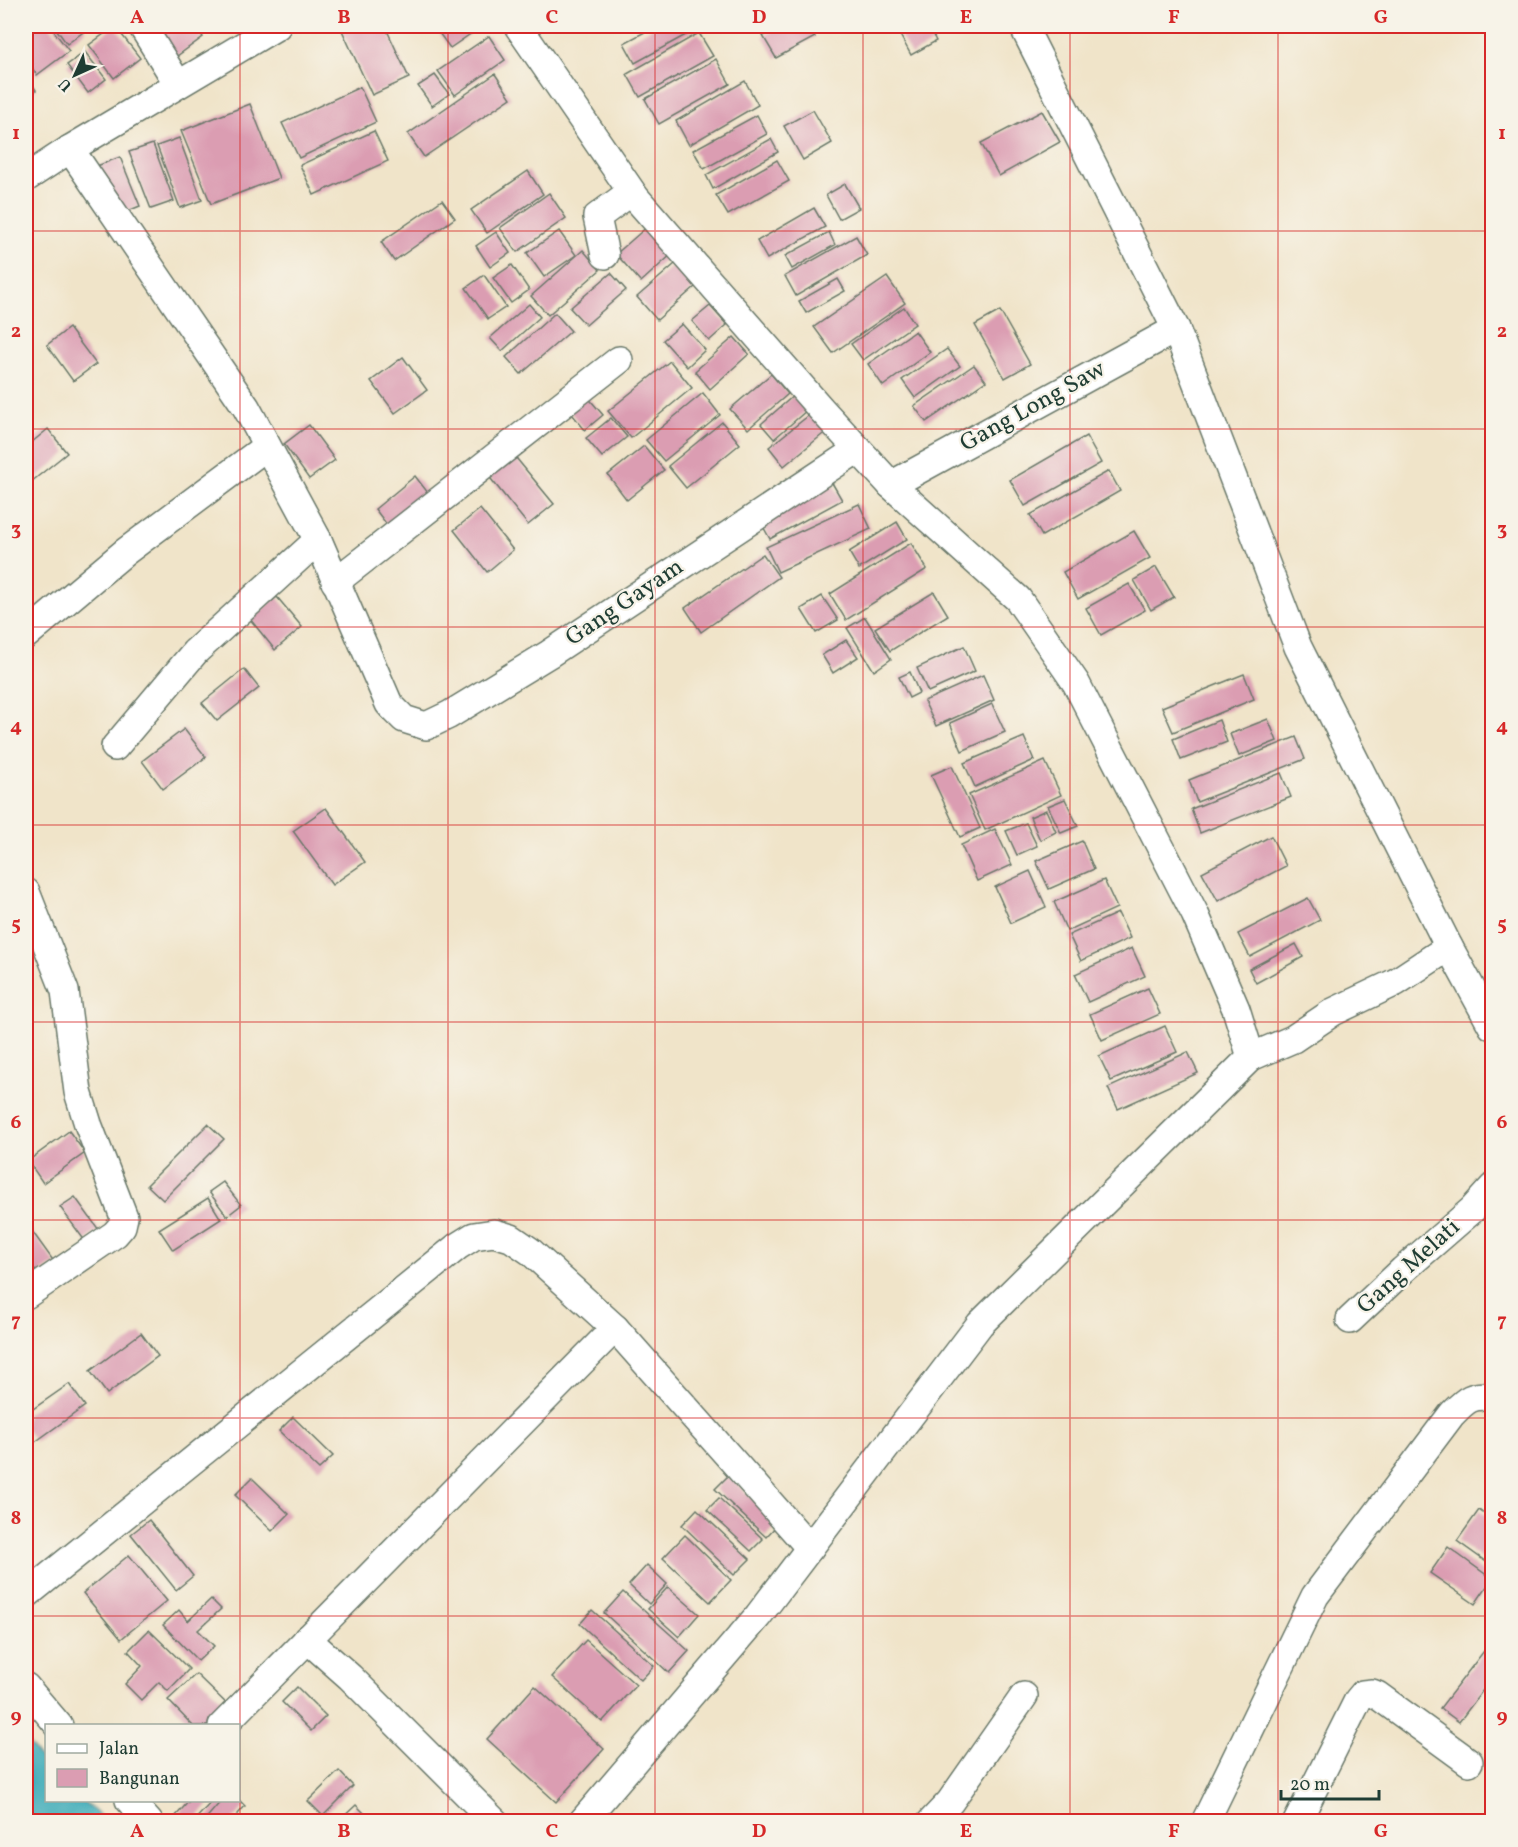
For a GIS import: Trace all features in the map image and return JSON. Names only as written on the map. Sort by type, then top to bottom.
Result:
[{"type":"street","points":[[142,26],[178,84]]},
{"type":"street","points":[[518,26],[632,192],[891,485],[1018,599],[1076,683],[1195,914],[1236,1009],[1251,1057]]},
{"type":"street","points":[[1023,26],[1176,329],[1298,647],[1449,947],[1492,1026]]},
{"type":"street","points":[[26,178],[178,84],[261,29]]},
{"type":"street","points":[[70,149],[246,407],[318,540],[335,582],[619,360]]},
{"type":"street","points":[[605,255],[597,217],[632,192]]},
{"type":"street","name":"Gang Long Saw","points":[[891,485],[1176,329]]},
{"type":"street","points":[[26,635],[124,552],[267,446]]},
{"type":"street","name":"Gang Gayam","points":[[335,582],[389,704],[404,719],[426,726],[449,715],[549,654],[858,449]]},
{"type":"street","points":[[115,747],[195,652],[318,540]]},
{"type":"street","points":[[26,892],[65,991],[78,1092],[124,1216],[122,1226],[115,1234],[26,1295]]},
{"type":"street","points":[[582,1821],[758,1616],[980,1324],[1251,1057],[1293,1039],[1333,1012],[1396,982],[1449,947]]},
{"type":"street","name":"Gang Melati","points":[[1350,1320],[1492,1188]]},
{"type":"street","points":[[26,1595],[458,1246],[474,1236],[494,1233],[511,1238],[530,1251],[615,1328],[810,1548]]},
{"type":"street","points":[[223,1724],[615,1328]]},
{"type":"street","points":[[1205,1821],[1315,1596],[1452,1414],[1467,1399],[1480,1395],[1492,1397]]},
{"type":"street","points":[[307,1639],[350,1677],[495,1821]]},
{"type":"street","points":[[26,1687],[58,1724]]},
{"type":"street","points":[[1297,1821],[1363,1694],[1377,1695],[1469,1762]]},
{"type":"street","points":[[931,1821],[950,1803],[1024,1696]]},
{"type":"water","points":[[26,1740],[45,1765],[45,1802],[84,1802],[106,1821],[26,1821]]},
{"type":"building","points":[[26,26],[50,26],[69,51],[37,75],[26,60]]},
{"type":"building","points":[[54,26],[82,26],[86,30],[67,44]]},
{"type":"building","points":[[115,26],[140,58],[114,78],[89,45]]},
{"type":"building","points":[[153,26],[195,26],[203,37],[177,56]]},
{"type":"building","points":[[340,26],[385,26],[409,78],[372,95]]},
{"type":"building","points":[[450,26],[482,26],[450,48],[439,33]]},
{"type":"building","points":[[656,26],[702,26],[635,63],[624,43]]},
{"type":"building","points":[[781,26],[808,26],[815,37],[776,58],[763,36]]},
{"type":"building","points":[[895,26],[928,26],[936,41],[911,55]]},
{"type":"building","points":[[699,33],[713,56],[640,97],[627,74]]},
{"type":"building","points":[[489,36],[505,60],[455,95],[438,71]]},
{"type":"building","points":[[85,52],[106,79],[88,93],[67,65]]},
{"type":"building","points":[[716,59],[730,84],[659,124],[645,99]]},
{"type":"building","points":[[495,74],[511,98],[424,157],[408,134]]},
{"type":"building","points":[[26,75],[36,90],[26,98]]},
{"type":"building","points":[[435,75],[449,94],[432,106],[418,86]]},
{"type":"building","points":[[745,81],[758,105],[689,145],[676,121]]},
{"type":"building","points":[[360,87],[376,122],[299,158],[282,123]]},
{"type":"building","points":[[250,104],[279,178],[211,204],[181,131]]},
{"type":"building","points":[[813,110],[832,143],[803,160],[784,126]]},
{"type":"building","points":[[1042,111],[1060,142],[999,176],[981,143]]},
{"type":"building","points":[[757,115],[767,134],[704,169],[693,150]]},
{"type":"building","points":[[374,131],[388,161],[314,195],[300,165]]},
{"type":"building","points":[[179,138],[202,200],[180,208],[157,146]]},
{"type":"building","points":[[771,139],[778,152],[713,189],[706,175]]},
{"type":"building","points":[[153,144],[174,201],[151,209],[129,152]]},
{"type":"building","points":[[120,157],[140,206],[118,215],[97,166]]},
{"type":"building","points":[[777,160],[789,181],[728,215],[716,195]]},
{"type":"building","points":[[528,171],[543,194],[487,233],[471,210]]},
{"type":"building","points":[[845,184],[859,208],[839,219],[826,195]]},
{"type":"building","points":[[549,193],[566,218],[517,252],[500,228]]},
{"type":"building","points":[[442,200],[455,218],[394,261],[381,242]]},
{"type":"building","points":[[814,208],[825,227],[767,259],[757,241]]},
{"type":"building","points":[[649,225],[673,253],[641,282],[616,254]]},
{"type":"building","points":[[559,231],[576,255],[544,277],[527,253]]},
{"type":"building","points":[[496,232],[510,253],[490,267],[476,246]]},
{"type":"building","points":[[829,232],[835,245],[792,269],[785,256]]},
{"type":"building","points":[[856,236],[867,255],[796,296],[785,276]]},
{"type":"building","points":[[583,250],[600,270],[548,315],[531,296]]},
{"type":"building","points":[[683,257],[703,280],[657,320],[637,297]]},
{"type":"building","points":[[512,265],[529,290],[511,303],[493,278]]},
{"type":"building","points":[[611,273],[626,290],[586,325],[570,308]]},
{"type":"building","points":[[484,275],[506,307],[488,319],[466,288]]},
{"type":"building","points":[[887,277],[905,303],[833,353],[814,327]]},
{"type":"building","points":[[838,279],[845,291],[806,313],[799,301]]},
{"type":"building","points":[[529,304],[540,317],[502,351],[490,338]]},
{"type":"building","points":[[710,306],[727,325],[709,341],[692,321]]},
{"type":"building","points":[[904,307],[915,324],[863,360],[851,344]]},
{"type":"building","points":[[1000,311],[1030,364],[1005,378],[975,325]]},
{"type":"building","points":[[555,313],[571,331],[521,374],[506,357]]},
{"type":"building","points":[[682,324],[705,350],[687,367],[663,340]]},
{"type":"building","points":[[69,328],[96,364],[73,381],[47,345]]},
{"type":"building","points":[[915,331],[930,352],[883,386],[868,364]]},
{"type":"building","points":[[734,337],[749,354],[710,389],[695,371]]},
{"type":"building","points":[[947,349],[960,366],[915,398],[902,380]]},
{"type":"building","points":[[403,357],[427,390],[395,413],[371,381]]},
{"type":"building","points":[[670,361],[692,388],[631,438],[608,411]]},
{"type":"building","points":[[974,365],[986,381],[926,422],[914,406]]},
{"type":"building","points":[[771,374],[788,394],[748,429],[730,409]]},
{"type":"building","points":[[703,393],[720,415],[664,461],[646,440]]},
{"type":"building","points":[[586,395],[603,415],[585,430],[568,409]]},
{"type":"building","points":[[793,396],[807,410],[774,439],[761,424]]},
{"type":"building","points":[[813,412],[828,430],[784,466],[769,447]]},
{"type":"building","points":[[611,418],[627,437],[602,457],[586,438]]},
{"type":"building","points":[[722,422],[740,444],[686,488],[668,466]]},
{"type":"building","points":[[309,425],[335,460],[309,479],[284,444]]},
{"type":"building","points":[[48,429],[67,453],[26,486],[26,447]]},
{"type":"building","points":[[1086,436],[1101,463],[1025,506],[1010,480]]},
{"type":"building","points":[[644,446],[664,470],[627,500],[608,475]]},
{"type":"building","points":[[512,453],[554,504],[528,525],[487,474]]},
{"type":"building","points":[[1109,471],[1120,491],[1042,536],[1030,515]]},
{"type":"building","points":[[415,476],[432,498],[391,530],[375,509]]},
{"type":"building","points":[[831,481],[842,500],[770,539],[759,519]]},
{"type":"building","points":[[859,504],[871,529],[778,572],[766,547]]},
{"type":"building","points":[[480,509],[513,550],[487,572],[454,530]]},
{"type":"building","points":[[897,522],[907,539],[859,569],[849,552]]},
{"type":"building","points":[[1134,531],[1150,558],[1078,599],[1063,572]]},
{"type":"building","points":[[911,543],[927,569],[846,620],[830,594]]},
{"type":"building","points":[[763,554],[779,577],[701,632],[685,608]]},
{"type":"building","points":[[1156,567],[1174,597],[1151,610],[1134,580]]},
{"type":"building","points":[[1129,584],[1145,610],[1101,635],[1086,608]]},
{"type":"building","points":[[934,592],[948,615],[890,651],[875,628]]},
{"type":"building","points":[[822,596],[838,620],[816,633],[801,609]]},
{"type":"building","points":[[277,597],[302,627],[275,650],[250,619]]},
{"type":"building","points":[[865,617],[891,659],[874,671],[847,628]]},
{"type":"building","points":[[846,640],[858,657],[833,673],[822,655]]},
{"type":"building","points":[[964,646],[975,671],[928,692],[917,668]]},
{"type":"building","points":[[244,669],[259,688],[217,721],[202,703]]},
{"type":"building","points":[[910,672],[919,693],[909,698],[899,677]]},
{"type":"building","points":[[1244,674],[1254,699],[1173,732],[1162,707]]},
{"type":"building","points":[[983,675],[994,700],[936,726],[924,701]]},
{"type":"building","points":[[992,704],[1005,732],[962,751],[950,723]]},
{"type":"building","points":[[1268,719],[1277,741],[1239,756],[1230,734]]},
{"type":"building","points":[[1219,720],[1227,742],[1181,760],[1173,739]]},
{"type":"building","points":[[184,729],[206,757],[163,789],[142,761]]},
{"type":"building","points":[[1024,737],[1034,760],[975,787],[964,763]]},
{"type":"building","points":[[1296,737],[1305,759],[1197,802],[1189,780]]},
{"type":"building","points":[[1045,761],[1061,795],[985,830],[969,795]]},
{"type":"building","points":[[952,766],[980,828],[960,837],[931,775]]},
{"type":"building","points":[[1281,773],[1291,797],[1200,833],[1191,809]]},
{"type":"building","points":[[1065,799],[1078,826],[1061,833],[1048,806]]},
{"type":"building","points":[[326,808],[365,862],[332,885],[293,831]]},
{"type":"building","points":[[1046,810],[1056,832],[1040,840],[1030,817]]},
{"type":"building","points":[[1026,823],[1037,846],[1017,855],[1006,831]]},
{"type":"building","points":[[995,829],[1012,865],[977,881],[961,845]]},
{"type":"building","points":[[1271,836],[1286,866],[1218,901],[1202,872]]},
{"type":"building","points":[[1082,841],[1094,869],[1049,889],[1036,861]]},
{"type":"building","points":[[1030,871],[1046,907],[1011,923],[995,887]]},
{"type":"building","points":[[1104,880],[1117,908],[1067,931],[1054,902]]},
{"type":"building","points":[[1308,898],[1320,920],[1250,957],[1238,934]]},
{"type":"building","points":[[1118,913],[1130,938],[1081,961],[1069,935]]},
{"type":"building","points":[[1296,944],[1303,957],[1256,983],[1249,969]]},
{"type":"building","points":[[1132,948],[1145,976],[1088,1002],[1075,974]]},
{"type":"building","points":[[1148,988],[1160,1014],[1102,1040],[1090,1014]]},
{"type":"building","points":[[1165,1026],[1177,1052],[1111,1081],[1099,1056]]},
{"type":"building","points":[[1188,1052],[1198,1073],[1118,1109],[1108,1088]]},
{"type":"building","points":[[208,1124],[224,1139],[163,1200],[147,1185]]},
{"type":"building","points":[[69,1131],[85,1153],[43,1183],[28,1161]]},
{"type":"building","points":[[223,1182],[241,1205],[227,1216],[209,1192]]},
{"type":"building","points":[[75,1197],[99,1230],[85,1241],[60,1207]]},
{"type":"building","points":[[208,1198],[221,1219],[173,1250],[159,1229]]},
{"type":"building","points":[[29,1227],[55,1263],[38,1275],[26,1257],[26,1229]]},
{"type":"building","points":[[141,1333],[158,1356],[107,1394],[90,1371]]},
{"type":"building","points":[[69,1384],[85,1406],[35,1442],[26,1429],[26,1414]]},
{"type":"building","points":[[293,1417],[333,1456],[319,1469],[279,1431]]},
{"type":"building","points":[[728,1476],[779,1523],[766,1537],[715,1489]]},
{"type":"building","points":[[252,1478],[289,1514],[272,1531],[235,1495]]},
{"type":"building","points":[[719,1498],[763,1539],[751,1551],[707,1510]]},
{"type":"building","points":[[697,1509],[750,1559],[734,1575],[682,1525]]},
{"type":"building","points":[[1479,1510],[1492,1520],[1492,1566],[1457,1541]]},
{"type":"building","points":[[149,1520],[193,1576],[176,1590],[131,1534]]},
{"type":"building","points":[[685,1535],[731,1580],[710,1602],[663,1558]]},
{"type":"building","points":[[1448,1547],[1492,1579],[1475,1604],[1430,1573]]},
{"type":"building","points":[[129,1555],[167,1601],[121,1639],[83,1593]]},
{"type":"building","points":[[26,1564],[37,1580],[26,1588]]},
{"type":"building","points":[[647,1565],[667,1584],[649,1604],[629,1585]]},
{"type":"building","points":[[668,1587],[699,1614],[679,1637],[648,1609]]},
{"type":"building","points":[[623,1592],[689,1651],[669,1673],[604,1613]]},
{"type":"building","points":[[211,1599],[221,1609],[198,1630],[214,1646],[198,1661],[163,1625],[179,1610],[188,1621]]},
{"type":"building","points":[[592,1610],[654,1666],[641,1680],[580,1624]]},
{"type":"building","points":[[149,1630],[189,1669],[168,1691],[159,1682],[141,1700],[125,1684],[142,1666],[128,1651]]},
{"type":"building","points":[[586,1640],[636,1685],[602,1722],[552,1677]]},
{"type":"building","points":[[1487,1647],[1492,1651],[1492,1678],[1459,1722],[1440,1708]]},
{"type":"building","points":[[196,1674],[233,1710],[219,1724],[191,1724],[168,1700]]},
{"type":"building","points":[[535,1686],[604,1749],[556,1802],[487,1739]]},
{"type":"building","points":[[297,1687],[326,1716],[311,1731],[282,1702]]},
{"type":"building","points":[[339,1771],[353,1786],[323,1816],[308,1801]]},
{"type":"building","points":[[240,1801],[245,1806],[231,1822],[203,1822],[220,1802]]},
{"type":"building","points":[[188,1802],[211,1802],[193,1822],[177,1822],[174,1818]]},
{"type":"building","points":[[356,1805],[373,1822],[338,1822]]}]
